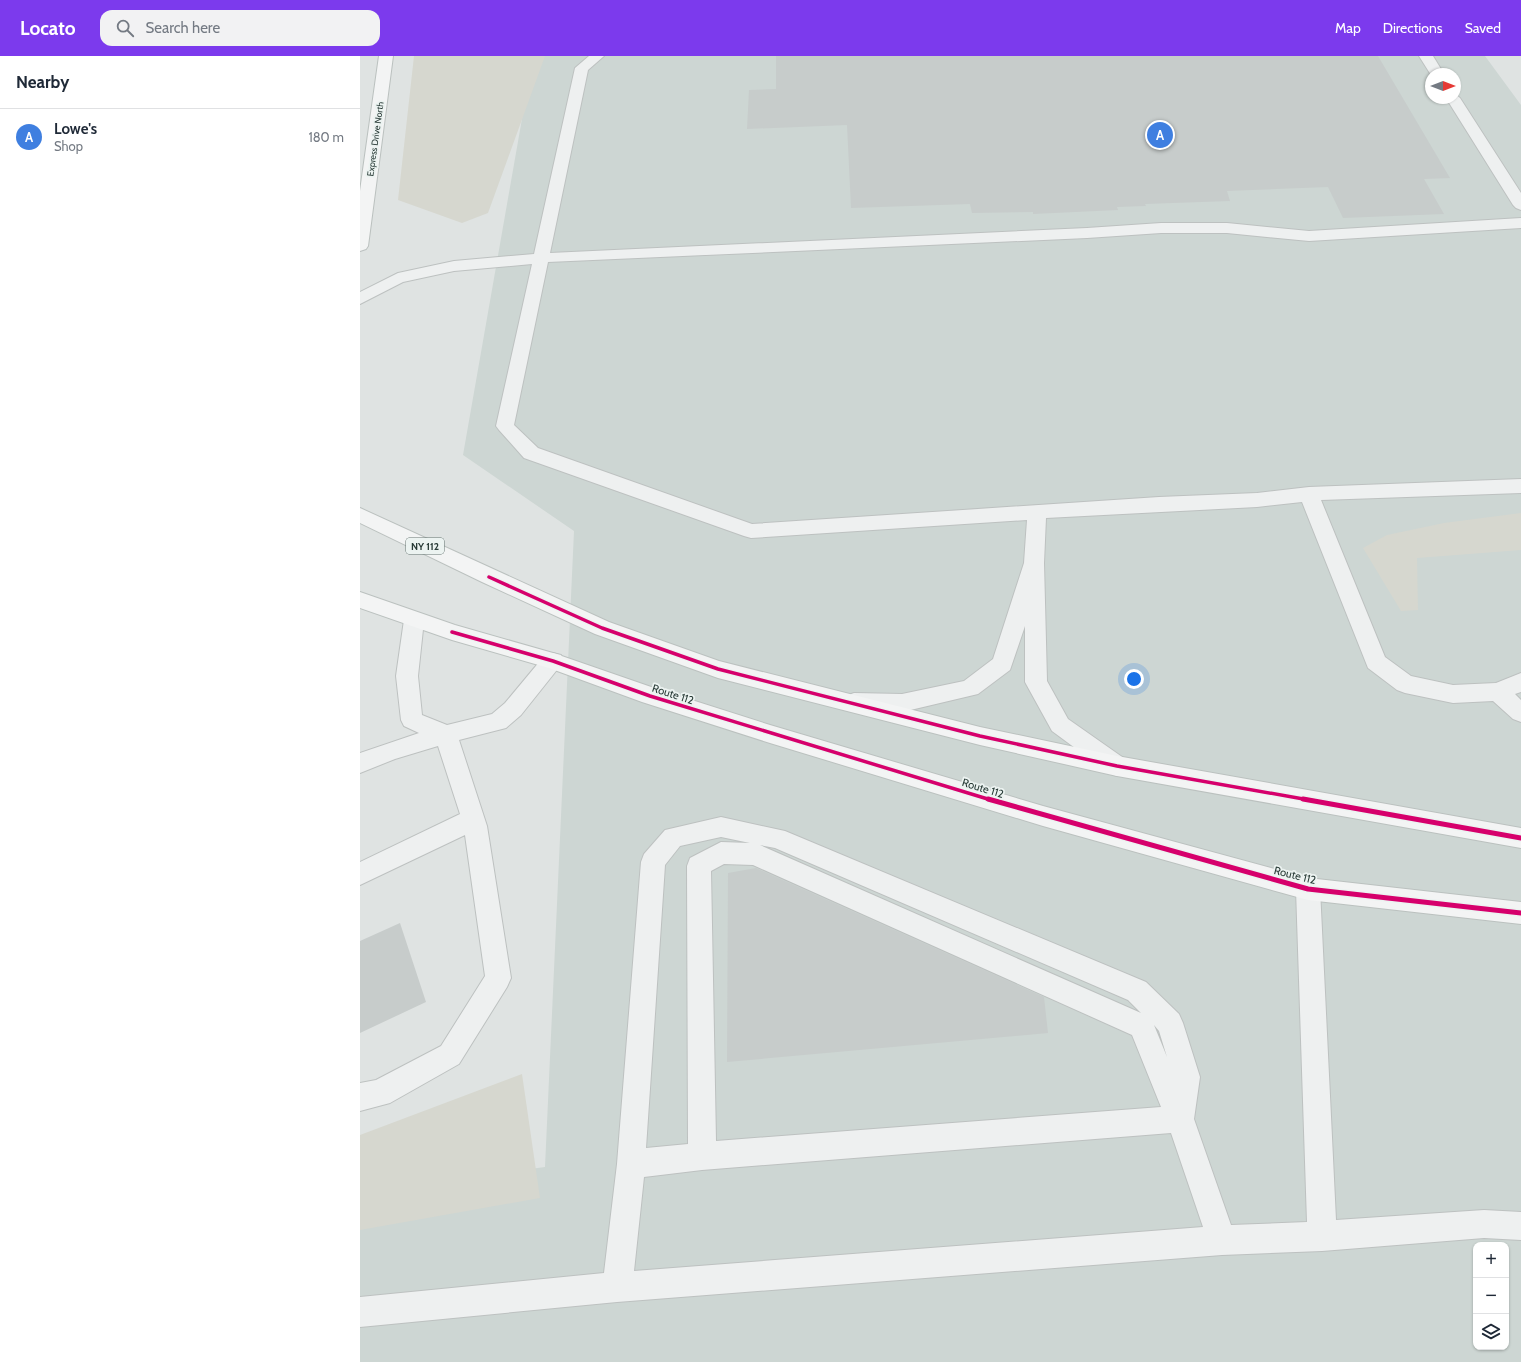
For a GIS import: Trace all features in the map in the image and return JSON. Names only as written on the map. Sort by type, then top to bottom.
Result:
[{"type":"main road","name":"Express Drive North","points":[[360,246],[386,56]]},
{"type":"main road","name":"NY 112","points":[[360,515],[489,577],[602,628],[718,669],[980,736],[1117,766],[1521,838]]},
{"type":"main road","name":"Route 112","points":[[360,600],[414,620],[553,661],[650,696],[770,734],[1043,816],[1308,889],[1521,912]]},
{"type":"main road","points":[[360,607],[380,607]]},
{"type":"lane","points":[[597,56],[582,68],[505,426],[531,453],[751,531],[1037,512],[1257,500],[1310,494],[1521,486]]},
{"type":"lane","points":[[1426,56],[1433,68]]},
{"type":"lane","points":[[1457,104],[1521,205]]},
{"type":"lane","points":[[360,299],[398,278],[454,266],[541,258],[1087,233],[1161,228],[1227,228],[1310,236],[1521,222]]},
{"type":"lane","points":[[1310,494],[1376,662],[1405,684],[1454,694],[1498,692],[1521,682]]},
{"type":"lane","points":[[1037,512],[1034,563],[1036,682],[1060,725],[1117,766]]},
{"type":"lane","points":[[850,702],[902,703],[970,688],[1002,664],[1034,563]]},
{"type":"lane","points":[[360,1097],[380,1094],[450,1055],[498,978],[492,930],[473,819],[446,734],[412,720],[407,676],[414,620]]},
{"type":"lane","points":[[360,763],[390,751],[446,734],[498,722],[513,709],[553,661]]},
{"type":"lane","points":[[1498,692],[1521,713]]},
{"type":"lane","points":[[360,874],[473,819]]},
{"type":"lane","points":[[617,1287],[630,1164],[653,862],[673,837],[721,827],[777,838],[1137,991],[1170,1023],[1187,1077],[1180,1119]]},
{"type":"lane","points":[[702,1156],[699,866],[721,853],[755,854],[1141,1026],[1180,1119],[1222,1240]]},
{"type":"lane","points":[[1308,889],[1322,1236]]},
{"type":"lane","points":[[630,1164],[702,1156],[1180,1119]]},
{"type":"lane","points":[[360,1312],[617,1287],[1222,1240],[1322,1236],[1484,1224],[1521,1226]]},
{"type":"shaded area","points":[[414,56],[545,56],[488,213],[462,223],[398,200]]},
{"type":"shaded area","points":[[533,56],[1485,56],[1521,105],[1521,1362],[360,1362],[360,1192],[545,1167],[574,531],[463,455]]},
{"type":"shaded area","points":[[1521,513],[1521,550],[1417,558],[1418,610],[1401,611],[1363,548],[1387,535],[1444,523]]},
{"type":"shaded area","points":[[522,1074],[540,1198],[360,1230],[360,1135]]},
{"type":"building","points":[[776,56],[1378,56],[1450,178],[1424,179],[1444,214],[1343,218],[1328,187],[1227,191],[1230,201],[1145,204],[1146,206],[1117,207],[1118,210],[1033,214],[1033,212],[972,213],[970,204],[851,208],[847,125],[747,129],[749,90],[776,89]]},
{"type":"building","points":[[756,868],[1044,997],[1048,1033],[727,1062],[728,873]]},
{"type":"building","points":[[400,923],[426,1002],[360,1033],[360,941]]},
{"type":"cycle path","points":[[489,577],[602,628],[718,669],[980,736],[1117,766],[1521,838]]},
{"type":"cycle path","points":[[452,632],[553,661],[650,696],[1043,816],[1308,889],[1521,913]]},
{"type":"place","name":"Lowe's","points":[[1160,135]]}]
